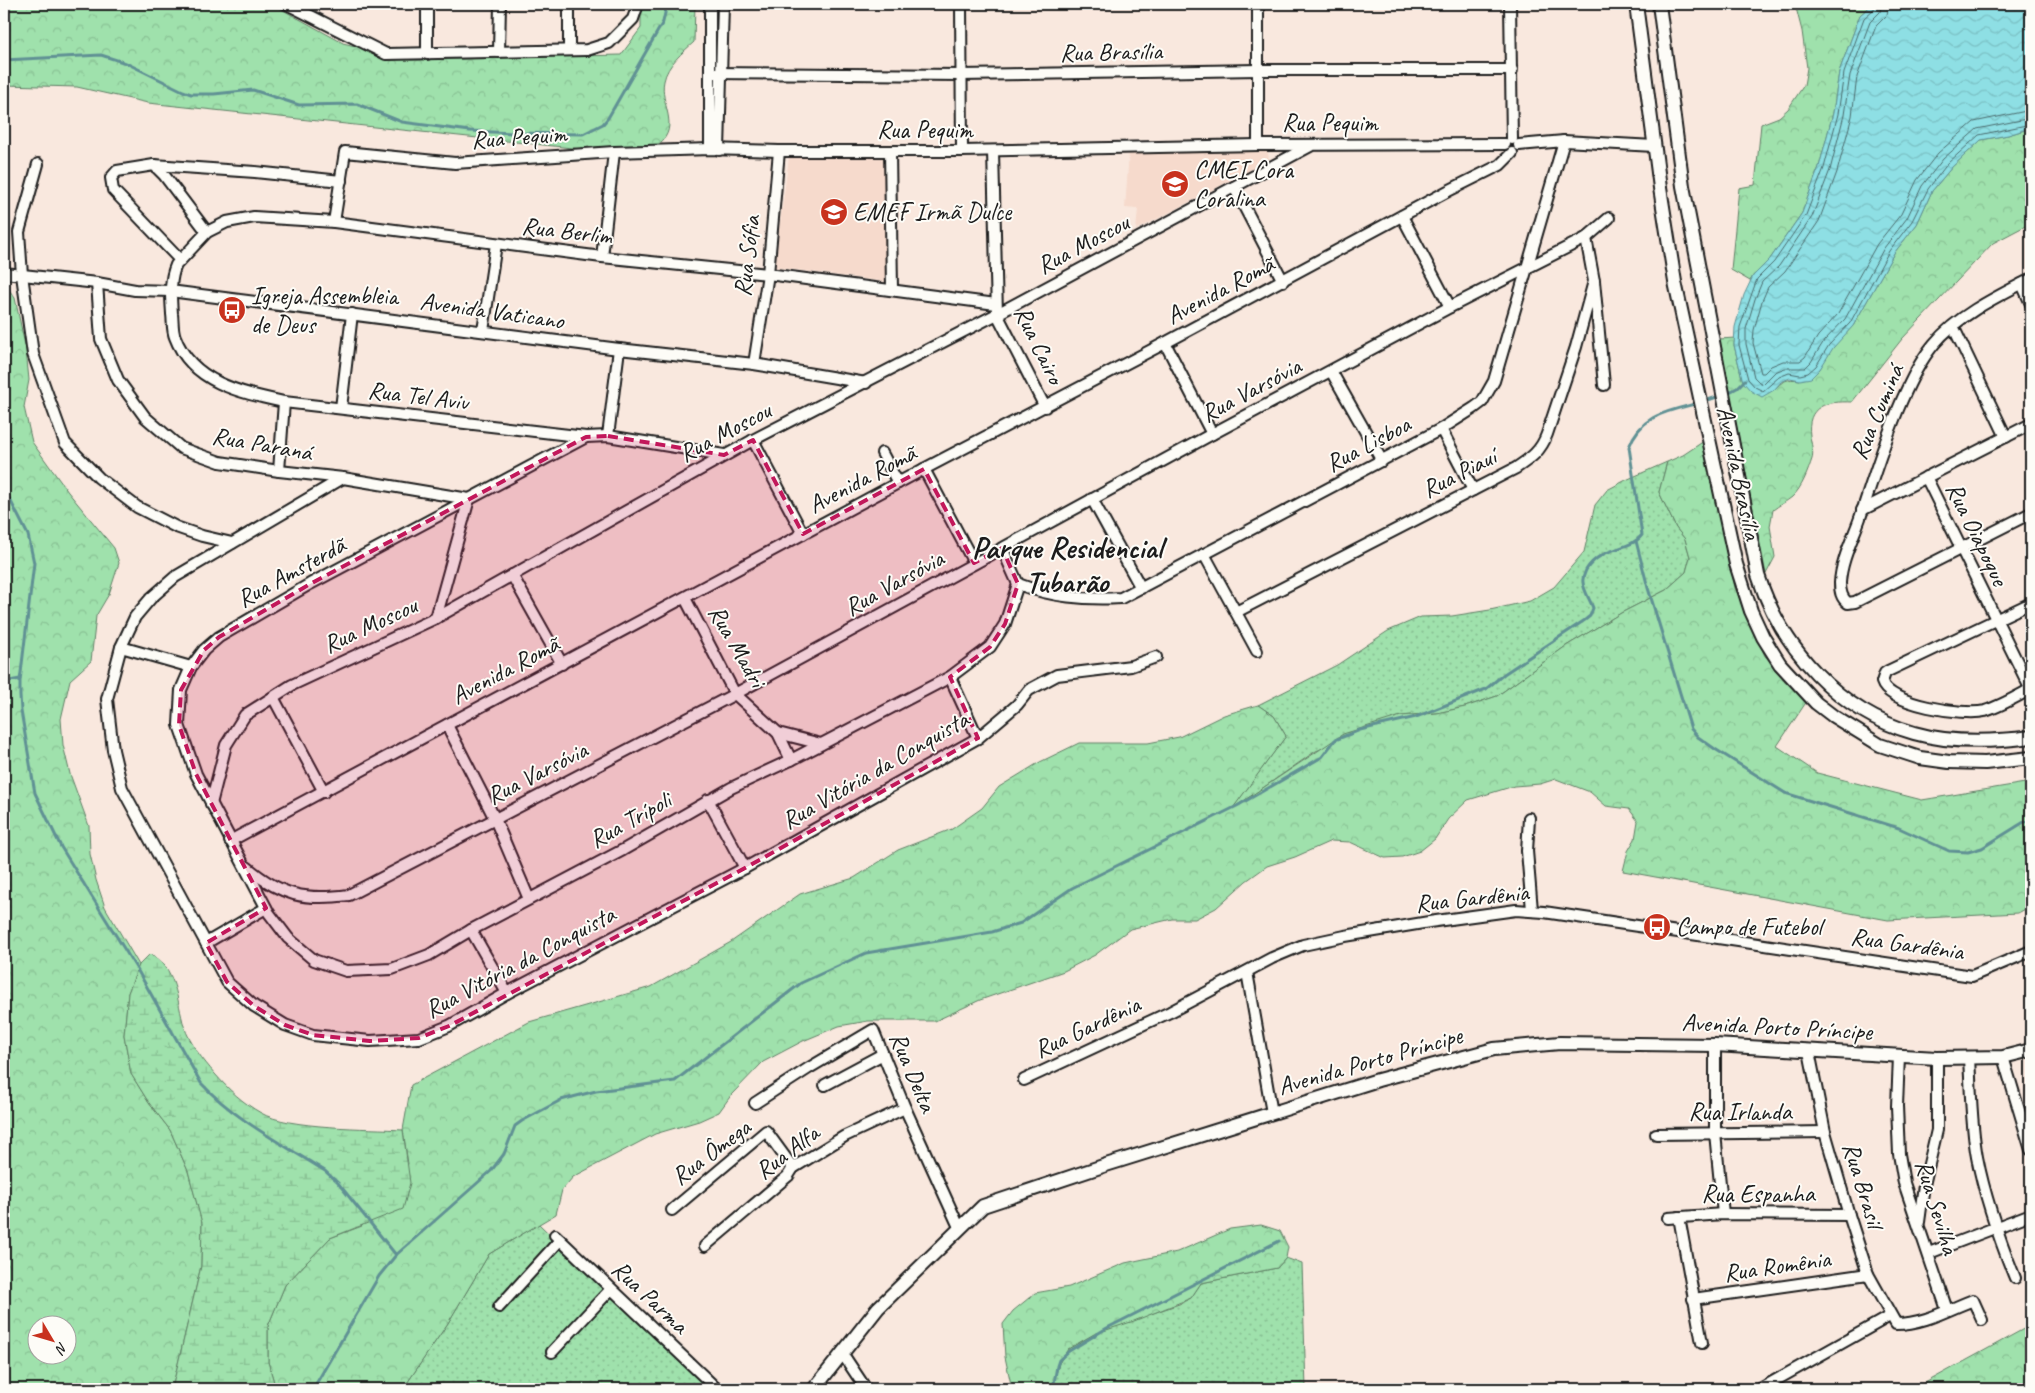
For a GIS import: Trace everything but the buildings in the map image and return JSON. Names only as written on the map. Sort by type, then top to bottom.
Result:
[{"type":"street","points":[[287,4],[386,54],[587,50],[609,43],[633,19],[638,4]]},
{"type":"street","points":[[427,4],[427,54]]},
{"type":"street","points":[[499,52],[500,4]]},
{"type":"street","points":[[569,4],[569,50]]},
{"type":"street","points":[[716,73],[710,4],[717,4]]},
{"type":"street","points":[[715,149],[716,73],[723,4]]},
{"type":"street","points":[[961,4],[962,151]]},
{"type":"street","points":[[1258,4],[1258,145]]},
{"type":"street","points":[[1510,4],[1512,143]]},
{"type":"street","points":[[1629,4],[1637,22]]},
{"type":"street","name":"Avenida Brasília","points":[[1636,4],[1654,146],[1675,282],[1736,564],[1751,611],[1763,637],[1780,664],[1827,712],[1880,745],[1920,758],[1949,762],[1994,762],[2031,758]]},
{"type":"street","name":"Avenida Brasília","points":[[1659,4],[1683,186],[1758,575],[1776,619],[1797,652],[1839,694],[1859,709],[1885,722],[1914,733],[1946,739],[1978,741],[2031,737]]},
{"type":"street","name":"Rua Brasília","points":[[716,73],[961,75],[1258,70],[1512,70]]},
{"type":"street","name":"Rua Pequim","points":[[341,181],[345,152],[455,163],[614,152],[715,149],[962,151],[1564,141],[1654,146]]},
{"type":"street","name":"Rua Lisboa","points":[[1018,584],[1063,597],[1091,600],[1120,598],[1441,429],[1482,402],[1490,389],[1528,268],[1564,141]]},
{"type":"street","name":"Avenida Romã","points":[[230,841],[924,469],[1165,344],[1500,165],[1512,153],[1506,150],[1512,143]]},
{"type":"street","name":"Rua Moscou","points":[[211,804],[226,745],[245,715],[292,685],[436,618],[724,455],[997,314],[1312,145]]},
{"type":"street","name":"Rua Cairo","points":[[992,150],[997,314],[1045,407]]},
{"type":"street","name":"Rua Sófia","points":[[754,364],[768,274],[780,151]]},
{"type":"street","points":[[890,151],[892,289]]},
{"type":"street","points":[[602,257],[614,152]]},
{"type":"street","points":[[38,164],[19,232],[22,275],[33,354],[65,443],[100,478],[137,507],[176,527],[202,536],[232,543]]},
{"type":"street","points":[[154,165],[207,232]]},
{"type":"street","points":[[180,260],[113,190],[112,178],[117,171],[154,165],[254,172],[341,181],[334,222]]},
{"type":"street","points":[[1234,187],[1283,281]]},
{"type":"street","name":"Rua Berlim","points":[[170,291],[173,272],[180,260],[207,232],[227,222],[254,216],[334,222],[602,257],[892,289],[996,304]]},
{"type":"street","points":[[1402,216],[1450,307]]},
{"type":"street","name":"Rua Varsóvia","points":[[244,864],[270,884],[297,895],[313,898],[348,895],[735,694],[1092,498],[1450,307],[1586,238],[1609,218]]},
{"type":"street","points":[[1586,238],[1594,281],[1604,385]]},
{"type":"street","points":[[483,331],[496,244]]},
{"type":"street","name":"Avenida Vaticano","points":[[4,273],[97,283],[135,290],[170,291],[619,349],[754,364],[866,383]]},
{"type":"street","name":"Rua Piauí","points":[[1236,612],[1516,468],[1540,450],[1576,347],[1594,281]]},
{"type":"street","points":[[2027,282],[2031,304]]},
{"type":"street","name":"Rua Cuminá","points":[[1960,548],[1855,602],[1848,603],[1843,598],[1840,578],[1877,464],[1914,374],[1934,343],[1953,326],[2027,282]]},
{"type":"street","name":"Rua Paraná","points":[[97,283],[101,339],[118,380],[145,418],[181,448],[220,462],[343,478],[469,499]]},
{"type":"street","name":"Rua Tel Aviv","points":[[170,291],[174,336],[186,358],[202,374],[240,392],[284,402],[586,437],[608,436],[724,455]]},
{"type":"street","points":[[341,408],[352,314]]},
{"type":"street","points":[[1953,326],[2006,437]]},
{"type":"street","points":[[1165,344],[1212,434]]},
{"type":"street","points":[[608,436],[619,349]]},
{"type":"street","points":[[1331,372],[1382,460]]},
{"type":"street","points":[[279,471],[284,402]]},
{"type":"street","points":[[1862,510],[2031,424]]},
{"type":"street","points":[[1441,429],[1473,490]]},
{"type":"street","name":"Rua Amsterdã","points":[[230,841],[196,774],[179,726],[181,690],[191,667],[204,650],[218,637],[310,584],[586,437]]},
{"type":"street","points":[[753,440],[803,534]]},
{"type":"street","points":[[882,453],[898,483]]},
{"type":"street","points":[[924,469],[974,563]]},
{"type":"street","name":"Rua Oiapoque","points":[[1926,477],[2031,690]]},
{"type":"street","name":"Rua Vitória da Conquista","points":[[343,478],[175,577],[151,598],[135,617],[121,647],[107,699],[113,750],[122,788],[227,982],[254,1006],[285,1025],[313,1035],[370,1041],[419,1038],[449,1026],[507,993],[745,868],[978,738],[1018,704],[1029,690],[1057,675],[1131,666],[1156,657]]},
{"type":"street","points":[[1092,498],[1141,588]]},
{"type":"street","points":[[436,618],[469,499]]},
{"type":"street","points":[[1960,548],[2031,513]]},
{"type":"street","points":[[1002,548],[1018,584]]},
{"type":"street","points":[[1204,554],[1257,651]]},
{"type":"street","points":[[512,575],[562,664]]},
{"type":"street","name":"Rua Trípoli","points":[[230,841],[266,908],[288,938],[314,960],[346,971],[392,969],[429,954],[623,850],[708,800],[791,760],[950,677],[990,647],[1005,624],[1018,584]]},
{"type":"street","name":"Rua Madri","points":[[685,598],[735,694],[778,733],[791,760]]},
{"type":"street","points":[[2031,603],[1888,670],[1884,673],[1882,682],[1883,687],[1891,694],[1923,706],[1965,713],[1986,711],[2031,690]]},
{"type":"street","points":[[121,647],[191,667]]},
{"type":"street","points":[[950,677],[978,738]]},
{"type":"street","points":[[273,697],[324,792]]},
{"type":"street","points":[[447,725],[495,818],[529,899]]},
{"type":"street","name":"Rua Madri","points":[[778,733],[821,744]]},
{"type":"street","points":[[708,800],[745,868]]},
{"type":"street","points":[[1529,818],[1527,851],[1532,910]]},
{"type":"street","points":[[206,944],[266,908]]},
{"type":"street","name":"Rua Gardênia","points":[[1024,1080],[1170,1012],[1272,958],[1303,945],[1345,936],[1516,910],[1532,910],[1972,976],[2031,951]]},
{"type":"street","points":[[471,930],[507,993]]},
{"type":"street","points":[[1247,972],[1272,1113]]},
{"type":"street","name":"Rua Delta","points":[[755,1103],[808,1068],[873,1030],[905,1108],[959,1227]]},
{"type":"street","name":"Avenida Porto Príncipe","points":[[814,1389],[878,1308],[959,1227],[983,1206],[1106,1165],[1378,1080],[1494,1049],[1560,1043],[1715,1045],[1937,1058],[2003,1057],[2031,1050]]},
{"type":"street","points":[[1715,1045],[1715,1133],[1723,1214]]},
{"type":"street","name":"Rua Brasil","points":[[1808,1051],[1825,1132],[1849,1215],[1868,1274],[1893,1320]]},
{"type":"street","points":[[825,1085],[882,1054]]},
{"type":"street","name":"Rua Sevilha","points":[[1898,1056],[1897,1106],[1899,1154],[1904,1184],[1919,1223],[1947,1310]]},
{"type":"street","points":[[2003,1057],[2031,1150]]},
{"type":"street","points":[[1919,1223],[1924,1185],[1937,1130],[1937,1058]]},
{"type":"street","points":[[1969,1058],[1972,1116],[1977,1155],[1996,1228],[2014,1278]]},
{"type":"street","name":"Rua Alfa","points":[[705,1246],[788,1176],[793,1168],[845,1136],[905,1108]]},
{"type":"street","name":"Rua Ômega","points":[[672,1210],[766,1132],[793,1168]]},
{"type":"street","name":"Rua Irlanda","points":[[1656,1134],[1825,1132]]},
{"type":"street","name":"Rua Espanha","points":[[1668,1218],[1723,1214],[1849,1215]]},
{"type":"street","points":[[1929,1253],[2031,1214]]},
{"type":"street","points":[[1679,1217],[1702,1342]]},
{"type":"street","name":"Rua Parma","points":[[499,1308],[558,1238],[717,1389]]},
{"type":"street","name":"Rua Romênia","points":[[1693,1299],[1868,1274]]},
{"type":"street","points":[[552,1352],[611,1289]]},
{"type":"street","points":[[1760,1389],[1893,1320],[1911,1324],[1934,1317],[1973,1300],[1982,1320]]},
{"type":"street","points":[[842,1354],[866,1389]]},
{"type":"highlighted area","points":[[608,436],[724,455],[753,440],[803,534],[924,469],[974,563],[1002,548],[1018,584],[1005,624],[990,647],[950,677],[978,738],[745,868],[449,1026],[419,1038],[370,1041],[313,1035],[285,1025],[254,1006],[227,982],[206,943],[266,908],[196,774],[179,725],[181,690],[204,650],[219,637],[310,584],[586,437]]},
{"type":"shaded area","name":"CMEI Cora Coralina","points":[[1268,151],[1269,160],[1136,230],[1138,209],[1125,208],[1129,153]]},
{"type":"shaded area","name":"EMEF Irmã Dulce","points":[[789,157],[885,157],[887,282],[774,267]]},
{"type":"green space","points":[[4,4],[272,4],[343,43],[411,60],[621,55],[641,28],[641,4],[695,4],[694,42],[676,59],[668,70],[664,81],[664,98],[669,122],[665,137],[659,144],[638,155],[148,103],[77,87],[4,85]]},
{"type":"green space","points":[[1795,4],[1873,4],[1860,15],[1839,72],[1833,113],[1819,167],[1802,213],[1770,259],[1750,281],[1731,270],[1739,188],[1755,185],[1761,124],[1779,117],[1788,109],[1804,85],[1807,68],[1802,31]]},
{"type":"green space","points":[[2031,128],[2031,223],[1993,243],[1902,339],[1852,402],[1827,404],[1815,411],[1811,417],[1810,426],[1813,456],[1807,474],[1796,493],[1773,510],[1770,526],[1775,557],[1766,574],[1719,339],[1735,338],[1734,345],[1743,382],[1774,390],[1785,381],[1792,379],[1800,380],[1853,326],[1894,253],[1917,224],[1932,191],[1952,167],[1981,140]]},
{"type":"green space","points":[[4,283],[15,298],[26,350],[29,380],[24,407],[32,442],[68,492],[114,548],[119,563],[109,594],[96,616],[91,661],[70,680],[61,719],[63,745],[70,774],[89,826],[90,854],[96,880],[105,907],[139,965],[128,993],[124,1035],[131,1074],[149,1103],[170,1130],[188,1171],[202,1222],[201,1266],[172,1389],[4,1389]]},
{"type":"green space","points":[[1704,441],[1735,588],[1765,656],[1807,701],[1777,746],[1817,773],[1922,800],[2031,782],[2031,906],[2018,913],[1888,920],[1623,871],[1628,851],[1635,839],[1638,821],[1629,809],[1606,806],[1590,792],[1556,779],[1540,784],[1514,786],[1468,800],[1448,819],[1435,839],[1420,851],[1402,857],[1385,858],[1350,842],[1331,841],[1295,857],[1267,866],[1246,881],[1216,908],[1195,919],[1172,919],[1130,929],[1095,955],[1064,971],[980,1000],[935,1021],[868,1021],[839,1026],[803,1041],[763,1062],[732,1094],[719,1112],[699,1121],[655,1134],[573,1177],[562,1190],[556,1214],[489,1254],[448,1323],[403,1389],[276,1389],[268,1362],[268,1326],[285,1285],[330,1238],[362,1226],[408,1164],[403,1130],[411,1085],[529,1022],[651,987],[731,942],[800,894],[854,878],[898,850],[952,829],[982,808],[999,787],[1040,762],[1079,743],[1148,743],[1179,737],[1224,715],[1258,705],[1274,716],[1286,736],[1233,808],[1343,734],[1401,716],[1437,713],[1465,707],[1497,696],[1566,646],[1621,613],[1666,590],[1686,572],[1690,557],[1685,539],[1676,528],[1659,492],[1667,462],[1683,455]]},
{"type":"green space","points":[[1667,462],[1659,492],[1676,528],[1685,539],[1690,557],[1686,572],[1666,590],[1621,613],[1566,646],[1497,696],[1465,707],[1437,713],[1401,716],[1316,751],[1231,810],[1286,736],[1274,716],[1258,705],[1337,665],[1388,631],[1421,617],[1452,616],[1530,601],[1554,587],[1584,552],[1595,505],[1607,490]]},
{"type":"green space","points":[[150,954],[159,959],[170,975],[184,1026],[193,1045],[220,1080],[248,1105],[273,1118],[290,1122],[329,1127],[403,1130],[410,1183],[403,1209],[330,1238],[285,1285],[268,1326],[268,1362],[276,1389],[172,1389],[201,1266],[202,1223],[188,1171],[170,1130],[149,1103],[131,1074],[124,1035],[128,993],[139,965]]},
{"type":"green space","points":[[539,1224],[709,1389],[403,1389],[448,1323],[489,1254]]},
{"type":"green space","points":[[1261,1225],[1280,1231],[1288,1247],[1286,1258],[1277,1268],[1201,1283],[1191,1298],[1134,1321],[1094,1334],[1068,1349],[1059,1363],[1052,1389],[1012,1389],[1005,1357],[1003,1324],[1013,1311],[1035,1293],[1069,1287],[1125,1263],[1177,1252],[1230,1229]]},
{"type":"green space","points":[[1286,1258],[1302,1264],[1306,1389],[1052,1389],[1059,1363],[1068,1349],[1094,1334],[1179,1304],[1191,1298],[1201,1283],[1277,1268]]},
{"type":"green space","points":[[2031,1325],[2031,1389],[1914,1389]]},
{"type":"water","points":[[1873,4],[2031,4],[2031,128],[1981,140],[1952,167],[1932,191],[1917,224],[1894,253],[1853,326],[1833,348],[1820,369],[1811,378],[1800,380],[1790,378],[1781,382],[1774,390],[1762,397],[1751,391],[1743,382],[1734,345],[1735,327],[1744,295],[1753,276],[1770,259],[1802,213],[1819,167],[1833,113],[1839,72],[1860,15]]},
{"type":"waterway","points":[[4,60],[101,55],[126,63],[191,94],[253,90],[299,105],[357,104],[402,122],[470,131],[583,134],[603,124],[608,118],[663,22],[667,4]]},
{"type":"waterway","points":[[1726,394],[1737,388],[1745,380]]},
{"type":"waterway","points":[[1705,401],[1720,396]]},
{"type":"waterway","points":[[313,1389],[379,1276],[396,1255],[491,1171],[504,1154],[515,1126],[522,1121],[561,1100],[596,1091],[675,1081],[801,983],[866,953],[992,932],[1021,923],[1072,888],[1237,806],[1322,757],[1335,740],[1360,730],[1416,717],[1486,689],[1504,674],[1585,620],[1590,616],[1593,608],[1583,585],[1586,570],[1600,556],[1630,544],[1642,535],[1629,447],[1634,436],[1641,427],[1657,416],[1699,403]]},
{"type":"waterway","points":[[4,488],[28,535],[34,563],[20,681],[21,711],[35,793],[61,847],[138,971],[201,1083],[244,1120],[325,1171],[338,1183],[396,1255]]},
{"type":"waterway","points":[[1636,541],[1648,588],[1691,729],[1698,737],[1785,793],[1899,828],[1949,851],[1968,852],[1982,848],[2024,822],[2031,821]]},
{"type":"waterway","points":[[4,682],[20,679]]},
{"type":"waterway","points":[[1053,1389],[1059,1360],[1069,1351],[1107,1328],[1279,1241]]},
{"type":"place","name":"CMEI Cora Coralina","points":[[1175,184]]},
{"type":"place","name":"EMEF Irmã Dulce","points":[[834,212]]},
{"type":"place","name":"Igreja Assembleia de Deus","points":[[232,310]]},
{"type":"place","name":"Campo de Futebol","points":[[1657,927]]},
{"type":"district","name":"Parque Residencial Tubarão","points":[[1067,565]]}]
